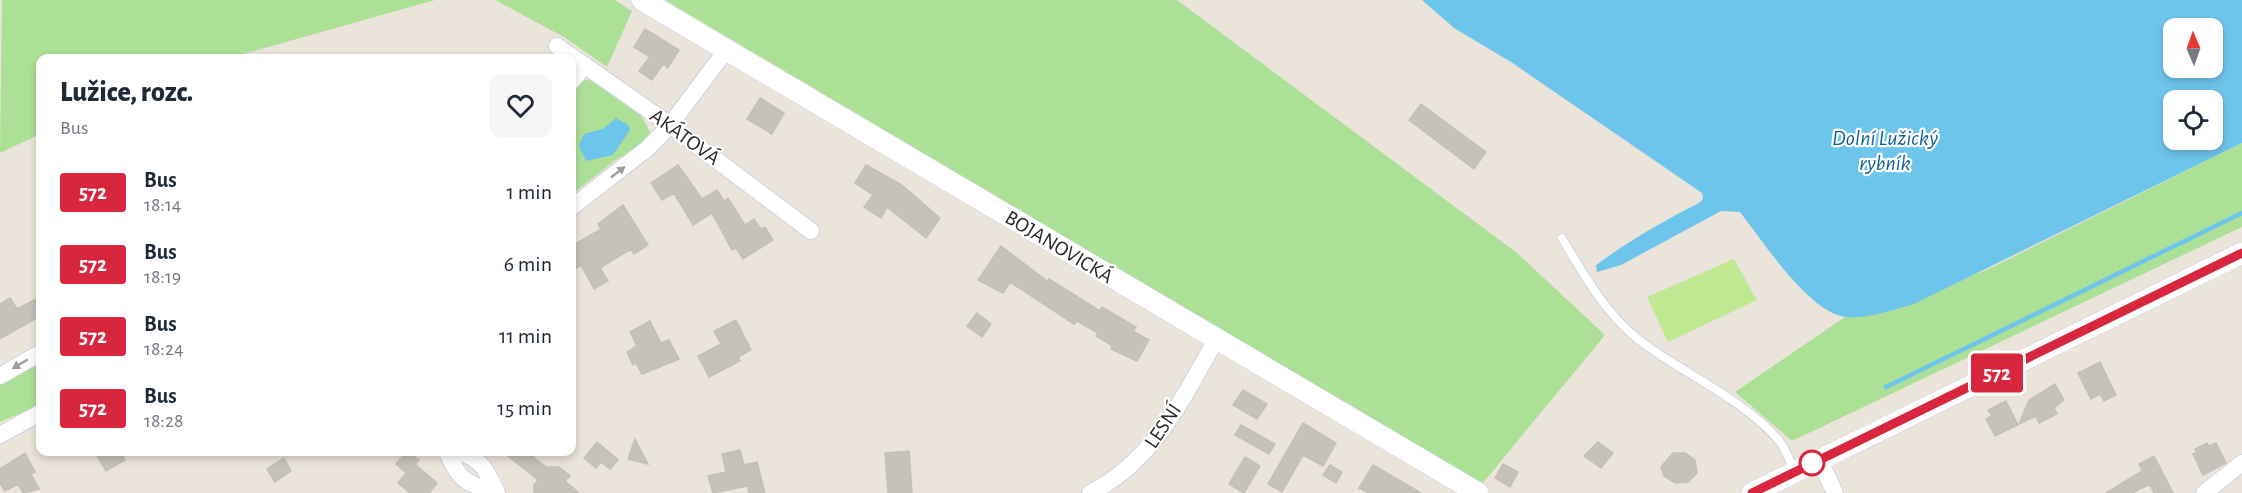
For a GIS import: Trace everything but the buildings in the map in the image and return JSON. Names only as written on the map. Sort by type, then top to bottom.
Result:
[{"type":"street","name":"BOJANOVICKÁ","points":[[642,0],[1478,493]]},
{"type":"street","name":"AKÁTOVÁ","points":[[558,45],[570,54]]},
{"type":"street","points":[[576,204],[648,148],[670,125],[727,49]]},
{"type":"street","name":"AKÁTOVÁ","points":[[576,58],[670,125],[811,231]]},
{"type":"street","points":[[576,76],[585,65]]},
{"type":"street","points":[[1752,493],[2242,253]]},
{"type":"street","name":"LESNÍ","points":[[1090,493],[1126,472],[1144,455],[1166,426],[1216,340]]},
{"type":"street","points":[[0,376],[36,355]]},
{"type":"street","points":[[0,435],[36,415]]},
{"type":"street","points":[[449,456],[459,477],[472,486],[496,493]]},
{"type":"street","points":[[473,456],[481,462],[496,493]]},
{"type":"street","points":[[1819,459],[1835,493]]},
{"type":"street","points":[[2204,493],[2242,463]]},
{"type":"lane","points":[[1562,238],[1595,291],[1631,333],[1774,434],[1784,448],[1794,472]]},
{"type":"green space","points":[[2,0],[435,0],[243,54],[36,54],[36,136],[0,153]]},
{"type":"green space","points":[[495,0],[615,0],[632,11],[607,67],[564,37]]},
{"type":"green space","points":[[665,0],[1177,0],[1517,253],[1605,335],[1482,484]]},
{"type":"green space","points":[[582,79],[601,85],[626,102],[645,122],[650,132],[648,141],[644,145],[625,157],[620,157],[576,191],[576,84]]},
{"type":"green space","points":[[2242,143],[2242,227],[1792,441],[1735,392],[1845,317],[1884,313],[1993,267]]},
{"type":"green space","points":[[1734,259],[1757,300],[1668,342],[1647,297]]},
{"type":"green space","points":[[36,363],[36,406],[0,422],[0,378]]},
{"type":"water","name":"Dolní Lužický rybník","points":[[1422,0],[2242,0],[2242,143],[1914,304],[1872,315],[1846,317],[1817,303],[1802,289],[1787,274],[1740,212],[1721,211],[1621,265],[1597,272],[1596,265],[1646,232],[1699,203],[1703,199],[1702,193],[1511,62],[1454,28]]},
{"type":"water","points":[[616,118],[628,125],[630,130],[613,155],[586,161],[579,146],[584,134],[603,129]]},
{"type":"waterway","points":[[1886,387],[2242,213]]},
{"type":"bus line","name":"572","points":[[1752,493],[2242,253]]}]
